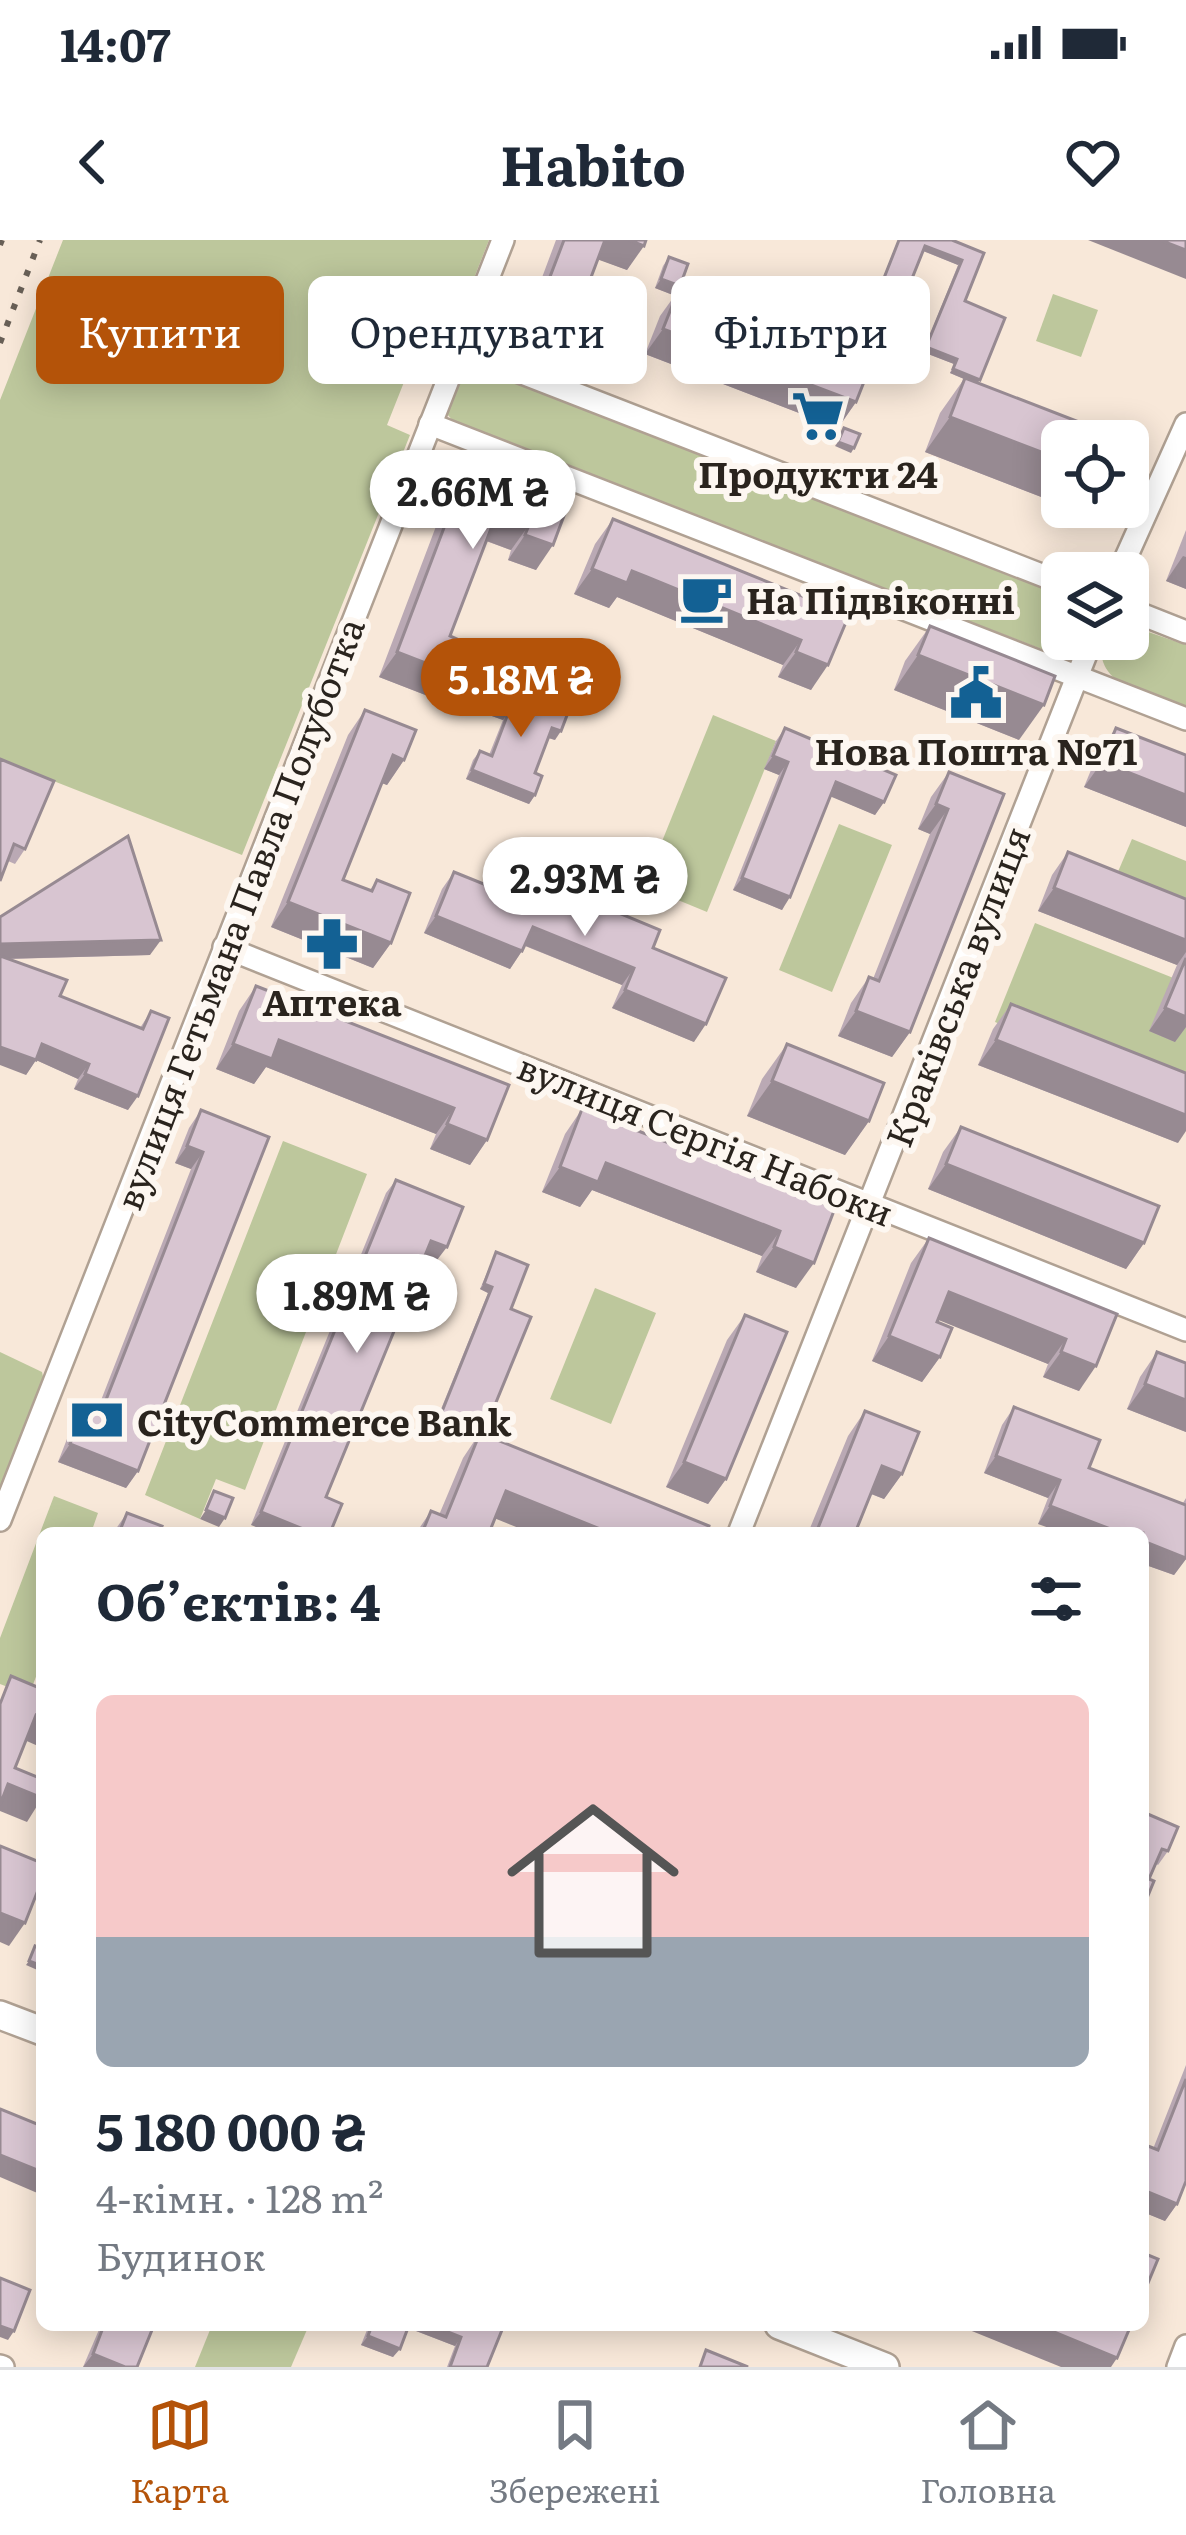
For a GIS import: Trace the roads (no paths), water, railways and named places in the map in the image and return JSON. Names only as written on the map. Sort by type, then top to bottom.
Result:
[{"type":"main road","points":[[0,2014],[36,2029]]},
{"type":"main road","points":[[794,2331],[885,2367]]},
{"type":"street","name":"вулиця Гетьмана Павла Полуботка","points":[[488,276],[503,240]]},
{"type":"street","name":"вулиця Гетьмана Павла Полуботка","points":[[0,1520],[445,384]]},
{"type":"street","points":[[551,384],[1041,575]]},
{"type":"street","points":[[430,424],[1186,719]]},
{"type":"street","points":[[1128,552],[1186,424]]},
{"type":"street","points":[[1149,617],[1186,632]]},
{"type":"street","name":"Краківська вулиця","points":[[742,1527],[1083,660]]},
{"type":"street","name":"вулиця Сергія Набоки","points":[[224,946],[1186,1330]]},
{"type":"street","points":[[1178,2367],[1186,2347]]},
{"type":"railway","points":[[0,245],[2,240]]},
{"type":"railway","points":[[0,343],[40,240]]},
{"type":"place","name":"Продукти 24","points":[[818,416]]},
{"type":"place","name":"На Підвіконні","points":[[706,598]]},
{"type":"place","name":"Нова Пошта №71","points":[[976,693]]},
{"type":"place","name":"Аптека","points":[[332,944]]},
{"type":"place","name":"CityCommerce Bank","points":[[97,1420]]}]
